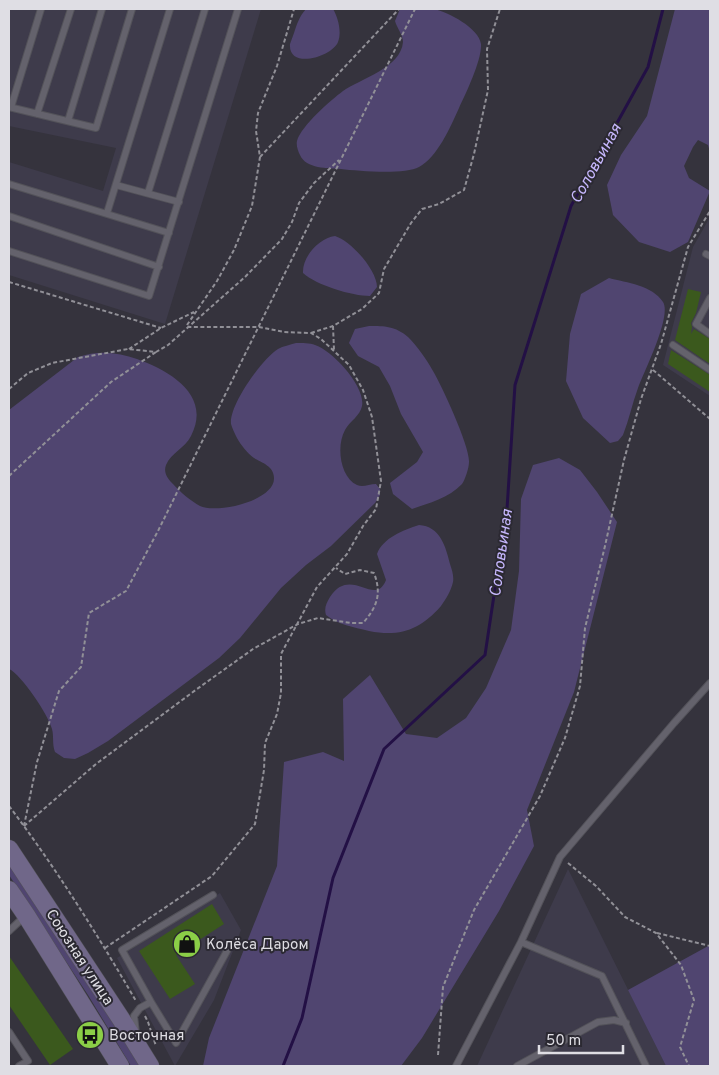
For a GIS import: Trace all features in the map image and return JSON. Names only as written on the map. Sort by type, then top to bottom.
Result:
[{"type":"main road","name":"Союзная улица","points":[[9,849],[150,1066]]},
{"type":"main road","name":"Союзная улица","points":[[9,890],[120,1066]]},
{"type":"lane","points":[[41,9],[10,107],[96,128],[132,9]]},
{"type":"lane","points":[[37,114],[71,9]]},
{"type":"lane","points":[[68,121],[102,9]]},
{"type":"lane","points":[[107,213],[170,9]]},
{"type":"lane","points":[[148,194],[205,9]]},
{"type":"lane","points":[[9,251],[149,296],[238,9]]},
{"type":"lane","points":[[9,184],[169,233]]},
{"type":"lane","points":[[116,185],[179,202]]},
{"type":"lane","points":[[9,216],[159,267]]},
{"type":"lane","points":[[710,298],[696,324],[710,334]]},
{"type":"lane","points":[[673,345],[710,370]]},
{"type":"lane","points":[[456,1066],[521,942],[560,857],[674,722],[710,683]]},
{"type":"lane","points":[[213,894],[122,950],[176,1043],[227,950]]},
{"type":"lane","points":[[9,931],[26,916]]},
{"type":"lane","points":[[521,942],[602,976],[646,1066]]},
{"type":"lane","points":[[138,1046],[134,1016],[140,1008],[151,1002]]},
{"type":"lane","points":[[517,1066],[598,1022],[614,1020],[626,1023]]},
{"type":"lane","points":[[9,1032],[28,1061],[19,1066]]},
{"type":"path","points":[[186,327],[217,281],[234,250],[252,206],[260,156],[256,131],[258,113],[277,66],[294,9]]},
{"type":"path","points":[[260,156],[398,9]]},
{"type":"path","points":[[24,826],[37,762],[59,691],[81,667],[89,613],[126,591],[158,531],[415,9]]},
{"type":"path","points":[[186,327],[258,327],[284,332],[311,333],[333,326],[362,309],[379,293],[384,269],[411,223],[422,209],[439,204],[464,190],[488,90],[487,49],[500,9]]},
{"type":"path","points":[[9,476],[111,382],[168,345],[186,327],[245,277],[282,239],[292,222],[299,203],[314,183],[341,159]]},
{"type":"path","points":[[438,1055],[442,987],[474,910],[540,796],[565,738],[580,686],[585,628],[624,460],[661,344],[688,247],[710,211]]},
{"type":"path","points":[[9,282],[161,328]]},
{"type":"path","points":[[128,349],[161,328],[197,311]]},
{"type":"path","points":[[333,326],[334,350]]},
{"type":"path","points":[[105,948],[212,876],[254,824],[264,770],[265,744],[277,714],[281,693],[281,654],[317,587],[347,554],[363,526],[376,509],[381,481],[372,417],[363,390],[348,365],[334,350],[311,333]]},
{"type":"path","points":[[9,389],[28,374],[52,363],[128,349],[156,352]]},
{"type":"path","points":[[652,370],[710,419]]},
{"type":"path","points":[[24,826],[96,764],[253,650],[298,624],[318,618],[363,623],[374,611],[378,584],[374,573],[360,570],[345,574],[335,567]]},
{"type":"path","points":[[9,806],[105,948],[148,1022],[156,1047]]},
{"type":"path","points":[[560,857],[596,886],[624,917],[656,933],[710,946]]},
{"type":"path","points":[[656,933],[681,965],[694,1000],[680,1047],[689,1066]]},
{"type":"shaded area","points":[[430,8],[447,13],[475,32],[481,44],[479,59],[473,76],[443,141],[426,163],[403,171],[369,171],[318,167],[307,163],[303,160],[297,148],[297,143],[304,128],[343,91],[388,66],[401,51],[403,39],[395,21],[400,9]]},
{"type":"shaded area","points":[[9,9],[261,9],[165,324],[9,275],[9,162],[103,191],[116,148],[9,126]]},
{"type":"shaded area","points":[[306,9],[333,9],[338,20],[340,34],[338,42],[328,52],[320,56],[303,59],[296,57],[291,52],[290,44],[298,21]]},
{"type":"shaded area","points":[[675,9],[710,9],[710,152],[708,145],[698,140],[684,166],[689,178],[710,191],[688,242],[670,252],[639,242],[613,215],[607,185],[621,155],[647,116]]},
{"type":"shaded area","points":[[710,217],[710,396],[663,365],[693,247]]},
{"type":"shaded area","points":[[335,236],[355,250],[373,273],[377,287],[370,296],[362,296],[335,289],[316,282],[303,273],[305,261],[313,249],[323,240]]},
{"type":"shaded area","points":[[609,278],[646,288],[658,296],[663,302],[665,309],[661,331],[638,388],[623,435],[618,441],[610,443],[583,418],[566,381],[570,334],[581,294]]},
{"type":"shaded area","points":[[369,326],[385,327],[399,331],[408,337],[418,349],[443,389],[455,416],[468,454],[469,462],[466,477],[457,489],[432,502],[412,509],[393,494],[390,483],[417,462],[423,452],[401,414],[390,386],[379,367],[358,356],[349,343],[355,329]]},
{"type":"shaded area","points":[[296,343],[313,344],[322,348],[338,361],[359,389],[362,406],[342,437],[341,461],[351,481],[362,486],[376,484],[380,489],[380,495],[375,503],[331,546],[306,565],[281,588],[240,638],[219,658],[108,741],[75,759],[64,758],[55,752],[52,729],[40,706],[27,687],[9,669],[9,410],[78,357],[93,353],[115,353],[150,364],[174,378],[184,387],[192,397],[196,408],[196,421],[191,436],[168,461],[165,468],[167,476],[182,493],[200,506],[208,508],[231,507],[243,504],[265,493],[272,486],[274,478],[270,468],[251,456],[237,438],[231,424],[235,406],[248,383],[271,354],[280,348]]},
{"type":"shaded area","points":[[559,458],[580,470],[617,522],[574,692],[527,810],[534,846],[499,911],[422,1038],[401,1066],[203,1066],[209,1038],[277,866],[284,762],[323,752],[344,761],[343,699],[370,675],[406,734],[437,738],[466,718],[486,688],[511,630],[519,571],[521,499],[533,465]]},
{"type":"shaded area","points":[[419,525],[432,529],[441,538],[453,575],[453,582],[448,595],[433,614],[409,630],[390,633],[380,633],[352,627],[326,615],[325,608],[327,602],[338,588],[354,585],[376,590],[381,587],[386,580],[377,554],[380,548],[394,535]]},
{"type":"shaded area","points":[[9,864],[143,1066],[131,1066],[88,995],[9,875]]},
{"type":"shaded area","points":[[568,869],[666,1066],[477,1066]]},
{"type":"shaded area","points":[[220,893],[241,930],[214,1000],[175,1066],[117,958]]},
{"type":"shaded area","points":[[710,945],[710,1066],[666,1066],[628,990]]},
{"type":"building","points":[[688,289],[701,292],[696,313],[691,323],[691,334],[694,329],[710,339],[710,364],[675,340]]},
{"type":"building","points":[[671,350],[710,375],[710,392],[668,364]]},
{"type":"building","points":[[212,904],[224,924],[176,955],[195,984],[170,999],[139,951]]},
{"type":"building","points":[[9,956],[73,1049],[50,1065],[9,1005]]},
{"type":"waterway","name":"Соловьиная","points":[[283,1066],[302,1018],[333,878],[384,749],[485,655],[507,509],[515,385],[571,206],[648,67],[663,9]]},
{"type":"place","name":"Колёса Даром","points":[[187,944]]},
{"type":"place","name":"Восточная","points":[[90,1035]]}]
